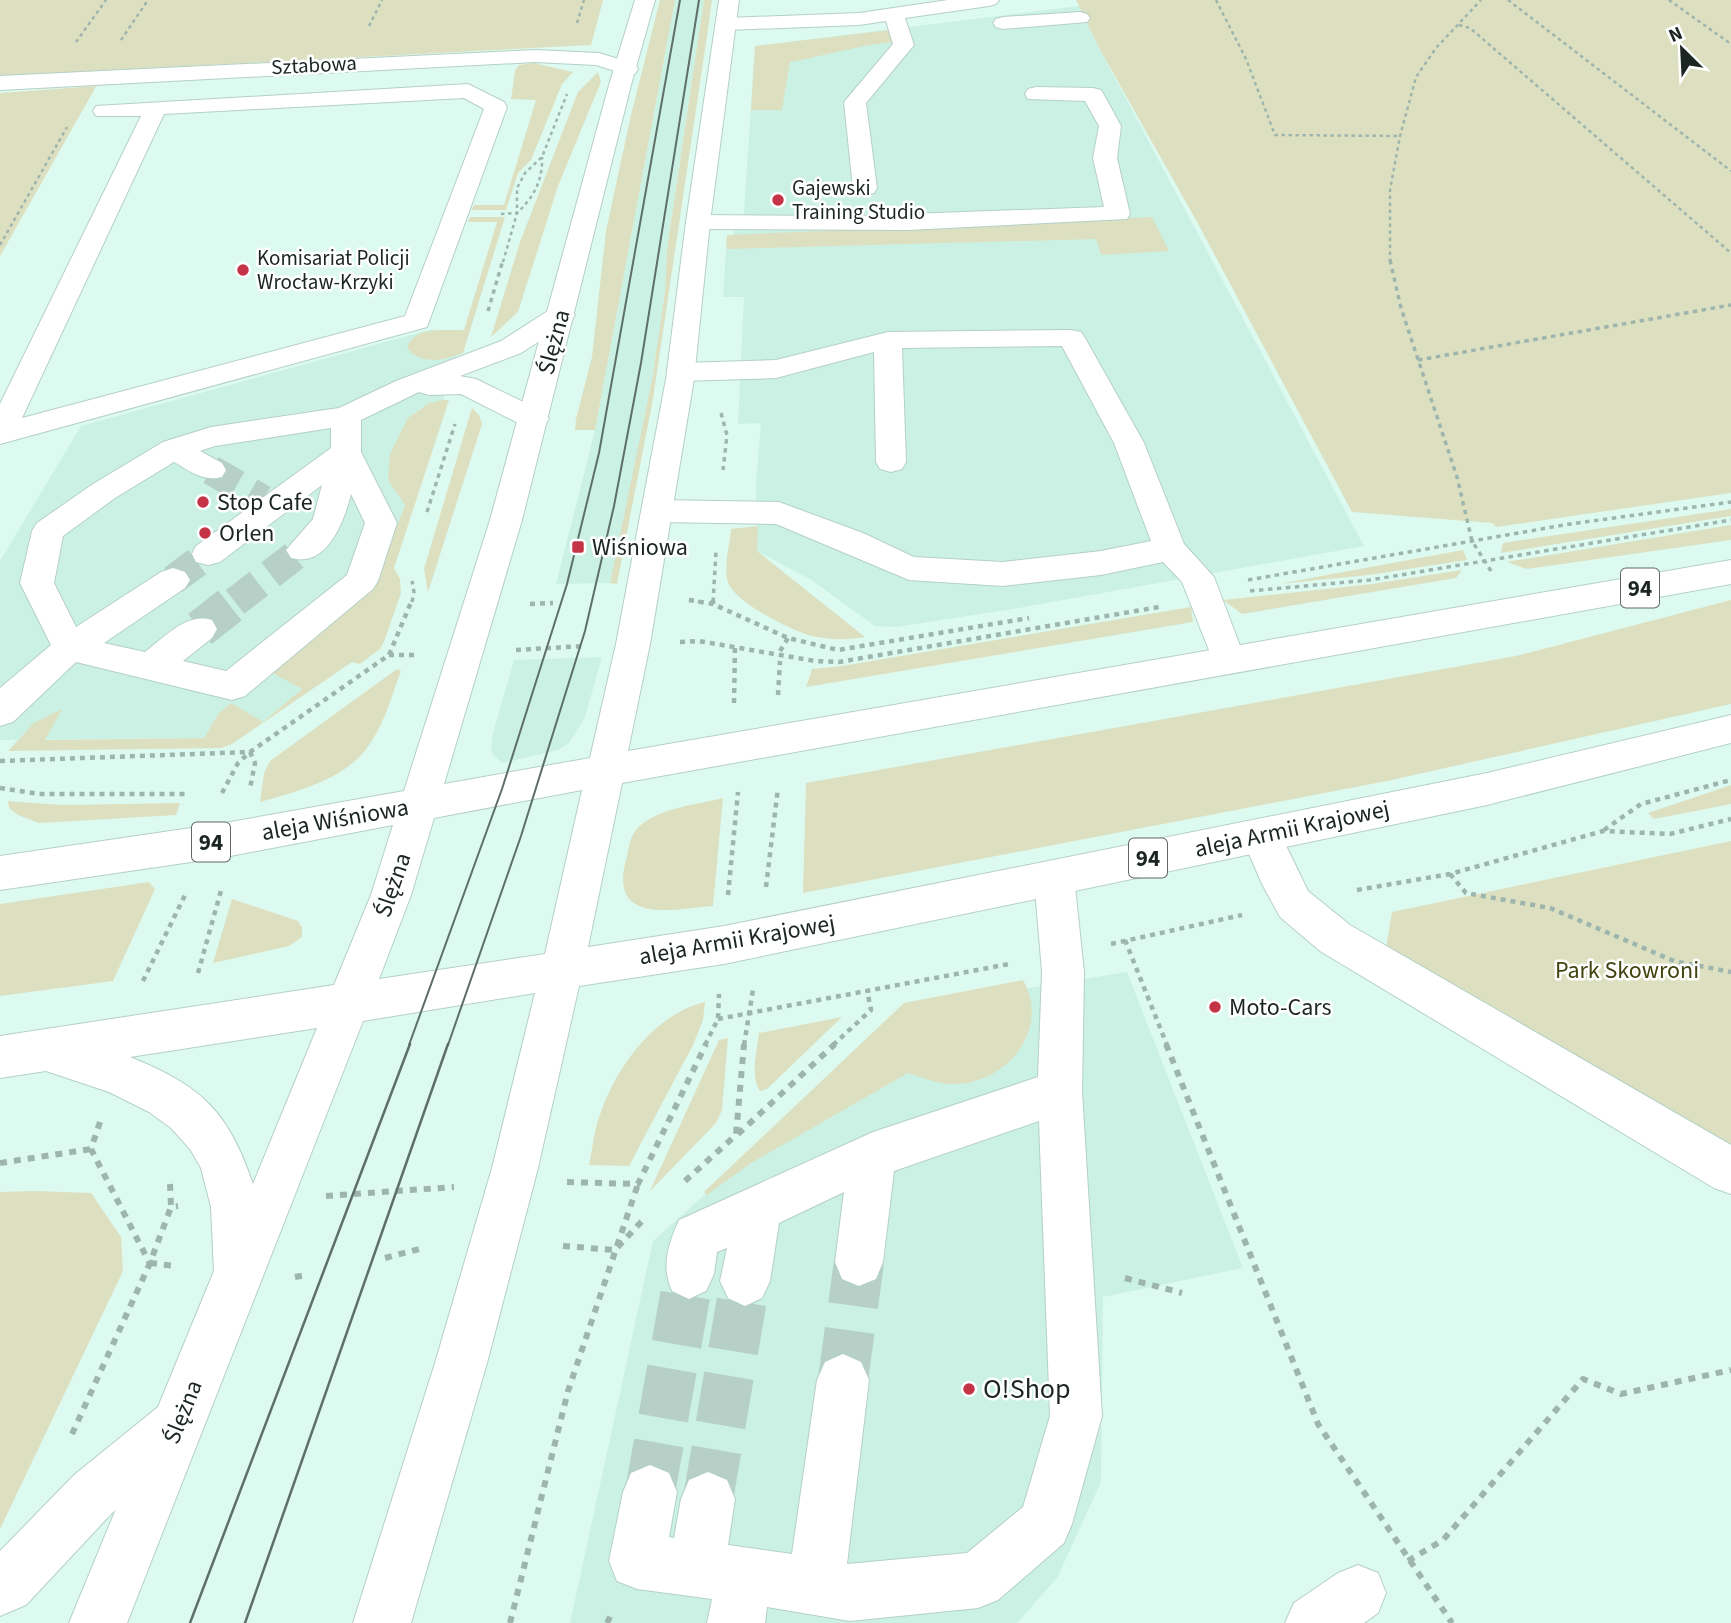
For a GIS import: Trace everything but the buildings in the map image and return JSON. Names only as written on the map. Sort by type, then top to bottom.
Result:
[{"type":"main road","name":"Ślężna","points":[[99,1623],[237,1274],[271,1199],[350,1004],[391,895],[489,578],[645,0]]},
{"type":"main road","points":[[382,1623],[515,1168],[562,970],[603,771],[633,644],[681,372],[698,222],[728,12],[817,23],[894,15],[990,0],[1014,44]]},
{"type":"main road","points":[[865,188],[855,102],[904,46],[894,15]]},
{"type":"main road","points":[[1003,23],[1080,18]]},
{"type":"main road","name":"Sztabowa","points":[[0,82],[494,57],[593,58],[626,69]]},
{"type":"main road","points":[[287,92],[320,65]]},
{"type":"main road","points":[[267,67],[287,92]]},
{"type":"main road","points":[[104,111],[156,108],[287,92],[468,91],[496,107],[417,321],[346,416],[346,452],[328,523],[302,550]]},
{"type":"main road","points":[[698,222],[801,225],[1118,214],[1105,158],[1110,126],[1093,95],[1036,94]]},
{"type":"main road","points":[[156,108],[0,434],[391,359],[511,347],[561,315]]},
{"type":"main road","points":[[681,372],[776,369],[888,340],[1071,338],[1129,443],[1170,549],[1196,577],[1228,659]]},
{"type":"main road","points":[[888,340],[891,462]]},
{"type":"main road","points":[[391,359],[466,385],[534,419]]},
{"type":"main road","points":[[346,416],[211,438],[174,449],[104,491],[48,531],[37,583],[70,648],[232,686],[361,581],[381,523],[346,452]]},
{"type":"main road","points":[[174,449],[211,470]]},
{"type":"main road","points":[[208,554],[269,503],[346,452]]},
{"type":"main road","points":[[658,512],[779,513],[852,541],[909,568],[1003,574],[1101,563],[1170,549]]},
{"type":"main road","name":"94","points":[[420,804],[1731,572]]},
{"type":"main road","points":[[0,712],[10,700],[70,648],[173,580]]},
{"type":"main road","points":[[151,667],[200,629]]},
{"type":"main road","name":"aleja Armii Krajowej","points":[[562,970],[724,945],[1487,789],[1731,729]]},
{"type":"main road","name":"aleja Wiśniowa","points":[[3,868],[225,840],[420,804]]},
{"type":"main road","points":[[1261,835],[1282,884],[1294,904],[1335,938],[1731,1171]]},
{"type":"main road","points":[[650,1492],[637,1561],[726,1589],[838,1600],[978,1580],[1045,1524],[1076,1416],[1060,1091],[1062,972],[1054,877]]},
{"type":"main road","name":"94","points":[[0,1057],[562,970]]},
{"type":"main road","points":[[47,1051],[115,1071],[178,1102],[204,1131],[223,1162],[230,1185],[237,1274]]},
{"type":"main road","points":[[690,1273],[696,1237],[873,1155],[1060,1091]]},
{"type":"main road","points":[[859,1262],[873,1155]]},
{"type":"main road","points":[[745,1281],[758,1209]]},
{"type":"main road","points":[[838,1600],[843,1380]]},
{"type":"main road","points":[[0,1588],[6,1585],[93,1494],[177,1426]]},
{"type":"main road","points":[[708,1499],[726,1589]]},
{"type":"path","points":[[69,51],[106,0]]},
{"type":"path","points":[[115,50],[148,0]]},
{"type":"path","points":[[365,35],[382,0]]},
{"type":"path","points":[[1216,0],[1247,58],[1275,135],[1399,136]]},
{"type":"path","points":[[1481,0],[1436,48],[1416,77],[1399,136],[1390,190],[1390,263],[1418,360],[1458,477],[1472,541],[1514,610]]},
{"type":"path","points":[[1508,0],[1731,171]]},
{"type":"path","points":[[1670,0],[1731,44]]},
{"type":"path","points":[[1459,25],[1470,28],[1731,253]]},
{"type":"path","points":[[542,157],[525,173],[517,188],[517,213],[532,200],[543,170],[542,157],[563,101],[593,58]]},
{"type":"path","points":[[0,245],[92,83],[86,81],[87,77]]},
{"type":"path","points":[[1418,360],[1731,305]]},
{"type":"path","points":[[1243,581],[1472,541],[1731,502]]},
{"type":"path","points":[[1247,592],[1370,580],[1731,520]]},
{"type":"path","points":[[217,801],[238,763],[250,752],[389,655],[414,592],[410,572]]},
{"type":"path","points":[[689,600],[713,604],[788,638],[838,650],[1040,616]]},
{"type":"path","points":[[529,604],[553,603]]},
{"type":"path","points":[[689,642],[839,662],[1162,606]]},
{"type":"path","points":[[780,651],[788,638]]},
{"type":"path","points":[[516,650],[592,646]]},
{"type":"path","points":[[734,687],[735,647]]},
{"type":"path","points":[[778,696],[780,661]]},
{"type":"path","points":[[0,761],[250,752]]},
{"type":"path","points":[[248,800],[255,763],[250,752]]},
{"type":"path","points":[[1731,780],[1641,804],[1603,831],[1670,834],[1731,819]]},
{"type":"path","points":[[766,891],[779,783]]},
{"type":"path","points":[[0,788],[39,794],[193,794]]},
{"type":"path","points":[[728,896],[738,790]]},
{"type":"path","points":[[1450,874],[1466,893],[1550,908],[1674,961],[1731,972]]},
{"type":"path","points":[[199,971],[222,888]]},
{"type":"path","points":[[144,981],[187,891]]},
{"type":"path","points":[[1125,940],[1318,1424],[1452,1623]]},
{"type":"path","points":[[718,1019],[1009,964]]},
{"type":"path","points":[[736,1135],[748,1013],[753,989]]},
{"type":"path","points":[[677,1188],[871,1010],[867,990]]},
{"type":"path","points":[[510,1623],[568,1391],[638,1184],[718,1019],[719,995]]},
{"type":"path","points":[[103,1111],[90,1149],[150,1263]]},
{"type":"path","points":[[0,1163],[90,1149]]},
{"type":"path","points":[[579,1182],[638,1184]]},
{"type":"path","points":[[313,1196],[437,1189]]},
{"type":"path","points":[[71,1437],[150,1263],[170,1207]]},
{"type":"path","points":[[615,1250],[649,1214]]},
{"type":"path","points":[[563,1246],[615,1250]]},
{"type":"path","points":[[385,1258],[423,1248]]},
{"type":"path","points":[[150,1263],[175,1266]]},
{"type":"path","points":[[1336,1608],[1443,1539],[1583,1379],[1621,1394],[1731,1370]]},
{"type":"shaded area","points":[[675,0],[704,0],[667,249],[665,292],[652,380],[629,504],[610,583],[556,584],[595,430]]},
{"type":"shaded area","points":[[1079,6],[1364,546],[1019,608],[896,627],[875,626],[810,579],[757,551],[756,483],[761,423],[738,424],[744,297],[723,297],[726,249],[744,212],[755,46]]},
{"type":"shaded area","name":"Orlen","points":[[429,330],[464,330],[443,400],[420,408],[388,480],[405,505],[375,584],[270,671],[303,689],[263,722],[218,714],[204,738],[0,740],[0,561],[81,426]]},
{"type":"shaded area","points":[[602,657],[585,717],[569,743],[558,750],[503,763],[495,757],[491,750],[493,733],[514,660]]},
{"type":"shaded area","points":[[1127,972],[1243,1268],[1103,1297],[1101,1482],[1057,1578],[1017,1623],[570,1623],[653,1241],[914,1007]]},
{"type":"green space","points":[[0,0],[603,0],[591,45],[0,76]]},
{"type":"green space","points":[[660,0],[675,0],[595,430],[575,430],[592,357],[606,231]]},
{"type":"green space","points":[[704,0],[712,0],[653,399],[617,584],[610,583],[652,380],[665,292],[667,249]]},
{"type":"green space","points":[[1076,0],[1731,0],[1731,493],[1496,527],[1492,523],[1352,512],[1196,220],[1099,48]]},
{"type":"green space","points":[[890,30],[894,42],[790,62],[782,110],[751,110],[755,46]]},
{"type":"green space","points":[[533,63],[573,72],[562,84],[531,160],[518,173],[506,210],[472,210],[474,205],[504,205],[536,100],[511,99],[515,71],[519,65]]},
{"type":"green space","points":[[598,72],[601,82],[558,186],[518,312],[491,337],[520,242],[578,92]]},
{"type":"green space","points":[[96,86],[89,99],[0,256],[0,93]]},
{"type":"green space","points":[[470,217],[505,217],[463,353],[434,360],[419,357],[407,348],[416,336],[431,331],[464,330],[497,222],[468,222]]},
{"type":"green space","points":[[1152,217],[1169,251],[1101,255],[1096,239],[726,249],[727,235]]},
{"type":"green space","points":[[449,400],[394,568],[400,579],[401,593],[380,649],[360,664],[352,662],[232,744],[221,748],[8,751],[34,723],[62,709],[45,740],[204,738],[218,714],[231,703],[263,722],[302,689],[269,671],[375,583],[405,505],[388,480],[390,454],[408,418],[429,403]]},
{"type":"green space","points":[[472,408],[479,415],[482,424],[428,592],[424,569]]},
{"type":"green space","points":[[1731,509],[1731,516],[1501,553],[1503,543]]},
{"type":"green space","points":[[1731,525],[1731,540],[1527,569],[1507,562]]},
{"type":"green space","points":[[758,526],[757,551],[865,637],[832,639],[803,633],[765,615],[733,590],[726,570],[731,529]]},
{"type":"green space","points":[[1463,550],[1467,560],[1369,575],[1278,584]]},
{"type":"green space","points":[[1462,570],[1456,578],[1242,614],[1223,600],[1372,584]]},
{"type":"green space","points":[[1731,600],[1731,704],[1387,781],[803,893],[806,783],[1516,656]]},
{"type":"green space","points":[[1191,607],[1193,622],[806,687],[812,669]]},
{"type":"green space","points":[[397,669],[401,671],[385,714],[375,736],[362,754],[328,779],[260,802],[264,773],[270,761]]},
{"type":"green space","points":[[1731,785],[1731,804],[1654,819],[1648,813]]},
{"type":"green space","points":[[723,798],[713,906],[665,910],[637,905],[628,897],[623,883],[630,843],[637,829],[649,819],[669,810]]},
{"type":"green space","points":[[8,801],[62,805],[180,803],[176,815],[39,823],[18,815],[9,808]]},
{"type":"green space","name":"Park Skowroni","points":[[1731,841],[1731,1151],[1386,948],[1392,912]]},
{"type":"green space","points":[[149,882],[155,889],[113,981],[0,996],[0,904]]},
{"type":"green space","points":[[232,899],[298,921],[302,928],[302,937],[289,946],[213,963]]},
{"type":"green space","points":[[1023,980],[1030,999],[1031,1018],[1027,1036],[1018,1052],[989,1076],[951,1084],[908,1073],[751,1163],[707,1195],[704,1192],[904,1003]]},
{"type":"green space","points":[[705,1002],[703,1020],[693,1045],[629,1166],[589,1165],[599,1118],[617,1077],[628,1060],[654,1030],[687,1008]]},
{"type":"green space","points":[[842,1017],[767,1089],[760,1091],[755,1078],[759,1033]]},
{"type":"green space","points":[[728,1038],[722,1110],[716,1123],[650,1191],[719,1040]]},
{"type":"green space","points":[[0,1192],[91,1193],[121,1237],[123,1271],[0,1529]]},
{"type":"tunnel","points":[[211,470],[263,500]]},
{"type":"tunnel","points":[[235,602],[302,550]]},
{"type":"tunnel","points":[[173,580],[208,554]]},
{"type":"tunnel","points":[[200,629],[237,600]]},
{"type":"tunnel","points":[[843,1380],[859,1262]]},
{"type":"tunnel","points":[[650,1492],[689,1274]]},
{"type":"tunnel","points":[[708,1499],[745,1281]]},
{"type":"tram line","points":[[409,1045],[502,789],[567,584],[599,453],[680,0]]},
{"type":"tram line","points":[[448,1045],[521,836],[585,631],[614,506],[641,363],[699,0]]},
{"type":"tram line","points":[[190,1623],[410,1044]]},
{"type":"tram line","points":[[245,1623],[448,1044]]},
{"type":"place","name":"Gajewski Training Studio","points":[[778,200]]},
{"type":"place","name":"Komisariat Policji Wrocław-Krzyki","points":[[243,270]]},
{"type":"place","name":"Stop Cafe","points":[[203,502]]},
{"type":"place","name":"Orlen","points":[[205,533]]},
{"type":"place","name":"Wiśniowa","points":[[578,547]]},
{"type":"place","name":"Moto-Cars","points":[[1215,1007]]},
{"type":"place","name":"O!Shop","points":[[969,1389]]}]
